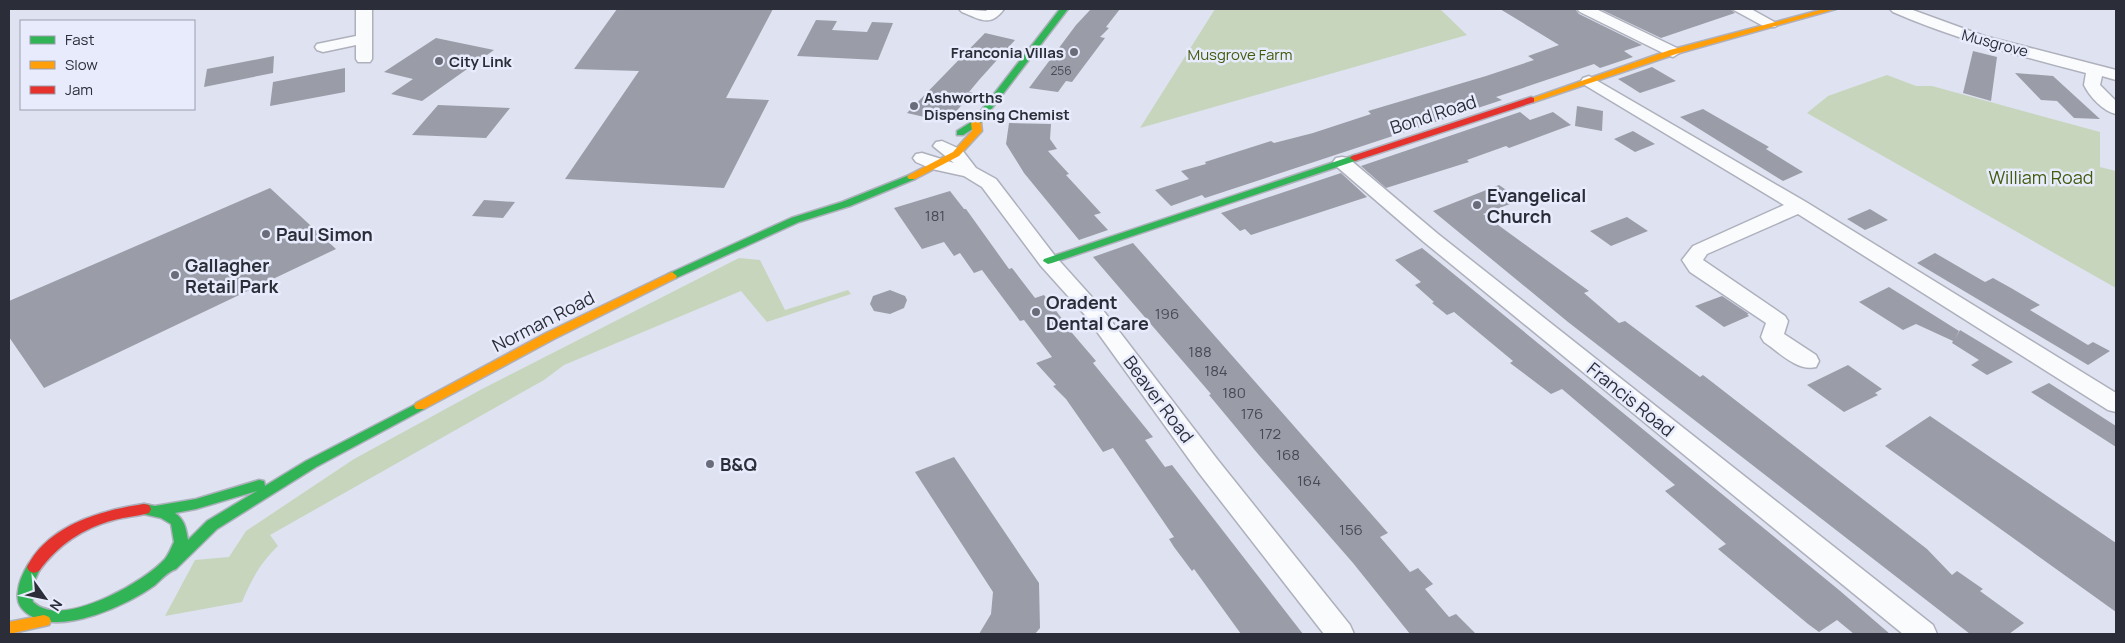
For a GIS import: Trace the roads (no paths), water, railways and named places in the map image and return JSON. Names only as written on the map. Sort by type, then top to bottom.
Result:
[{"type":"main road","points":[[922,162],[949,150],[964,129],[976,123],[1064,9]]},
{"type":"main road","name":"Bond Road","points":[[1048,261],[1673,52],[1770,24],[1832,9]]},
{"type":"main road","points":[[922,162],[949,150],[977,132],[976,123]]},
{"type":"main road","name":"Norman Road","points":[[44,621],[65,623],[109,612],[130,601],[150,587],[212,525],[311,464],[550,336],[675,274],[795,220],[900,184],[922,162]]},
{"type":"main road","name":"Norman Road","points":[[795,220],[831,196]]},
{"type":"main road","name":"Norman Road","points":[[33,566],[52,547],[74,530],[100,518],[126,510],[144,508],[160,510],[196,504],[249,488],[311,464]]},
{"type":"main road","points":[[160,510],[172,516],[180,524],[182,536],[180,550],[171,565]]},
{"type":"main road","points":[[15,584],[33,566]]},
{"type":"main road","points":[[33,566],[24,584],[22,600],[29,613],[44,621]]},
{"type":"main road","points":[[9,628],[44,621]]},
{"type":"street","points":[[364,9],[364,59]]},
{"type":"street","points":[[966,9],[995,16]]},
{"type":"street","points":[[1585,9],[1673,52]]},
{"type":"street","points":[[1740,9],[1770,24]]},
{"type":"street","name":"Musgrove","points":[[1898,9],[1952,32],[2116,75]]},
{"type":"street","points":[[323,47],[364,39]]},
{"type":"street","points":[[2095,70],[2092,85],[2096,92],[2116,109]]},
{"type":"street","points":[[1589,81],[1799,206],[2116,404]]},
{"type":"street","name":"Beaver Road","points":[[949,150],[970,172],[988,183],[1048,261],[1092,310],[1220,481],[1340,634]]},
{"type":"street","name":"Beaver Road","points":[[922,162],[970,172]]},
{"type":"street","name":"Francis Road","points":[[1342,162],[1439,244],[1923,634]]},
{"type":"street","points":[[1799,206],[1700,250],[1692,260],[1696,267],[1777,321],[1772,337],[1808,361]]},
{"type":"place","name":"Franconia Villas","points":[[1074,52]]},
{"type":"place","name":"City Link","points":[[439,61]]},
{"type":"place","name":"Ashworths Dispensing Chemist","points":[[914,106]]},
{"type":"place","name":"Evangelical Church","points":[[1477,205]]},
{"type":"place","name":"Paul Simon","points":[[266,234]]},
{"type":"place","name":"Gallagher Retail Park","points":[[175,275]]},
{"type":"place","name":"Oradent Dental Care","points":[[1036,312]]},
{"type":"place","name":"B&Q","points":[[710,464]]},
{"type":"park label","name":"Musgrove Farm","points":[[1240,54]]},
{"type":"park label","name":"William Road","points":[[2041,177]]}]
